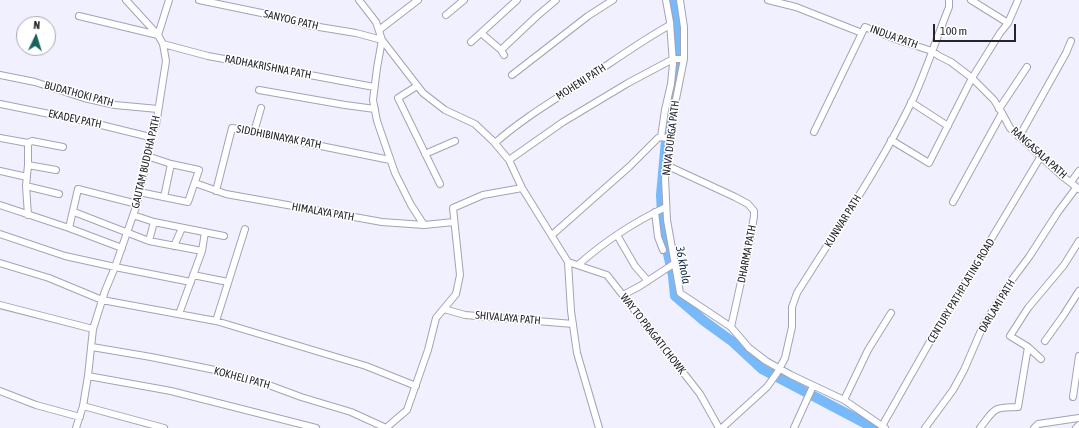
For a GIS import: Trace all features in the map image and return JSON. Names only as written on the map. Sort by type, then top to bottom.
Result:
[{"type":"street","points":[[126,0],[158,35],[163,44]]},
{"type":"street","points":[[158,35],[169,0]]},
{"type":"street","name":"SANYOG PATH","points":[[199,0],[276,16],[308,25],[356,33],[382,40]]},
{"type":"street","points":[[359,0],[376,22],[382,40],[423,93],[445,110],[475,124],[495,143],[509,160],[522,188],[568,262],[571,311],[577,353],[599,428]]},
{"type":"street","points":[[379,30],[418,0]]},
{"type":"street","points":[[446,15],[464,0]]},
{"type":"street","points":[[471,42],[517,0]]},
{"type":"street","points":[[481,33],[502,52],[537,16],[556,0]]},
{"type":"street","points":[[512,75],[588,16],[613,0]]},
{"type":"street","points":[[552,235],[661,137],[671,84],[673,59],[666,0]]},
{"type":"street","name":"NAVA DURGA PATH","points":[[680,0],[684,27],[684,59],[674,109],[668,166],[665,178],[667,220],[676,263],[680,294],[731,327],[749,348],[766,360],[791,375],[844,400],[884,427]]},
{"type":"street","name":"INDUA PATH","points":[[768,0],[796,7],[862,33],[866,27],[932,51]]},
{"type":"street","name":"KUNWAR PATH","points":[[722,428],[767,387],[785,358],[792,328],[792,307],[796,293],[853,205],[891,140],[911,102],[949,7],[949,0]]},
{"type":"street","points":[[971,0],[1008,23]]},
{"type":"street","points":[[891,140],[929,163],[972,78],[1000,33],[1008,23],[1018,0]]},
{"type":"street","points":[[79,16],[158,35]]},
{"type":"street","name":"MOHENI PATH","points":[[495,143],[534,112],[645,39],[670,25]]},
{"type":"street","points":[[814,132],[862,33]]},
{"type":"street","points":[[382,40],[373,100],[390,160],[408,198],[424,225]]},
{"type":"street","points":[[1019,137],[1066,53],[1071,41]]},
{"type":"street","name":"RADHAKRISHNA PATH","points":[[163,44],[208,56],[374,87]]},
{"type":"street","name":"GAUTAM BUDDHA PATH","points":[[76,428],[83,406],[92,347],[93,329],[137,204],[150,137],[156,126],[166,61],[163,44]]},
{"type":"street","name":"RANGASALA PATH","points":[[932,51],[951,62],[972,78],[994,100],[1010,128],[1062,176],[1078,188]]},
{"type":"street","points":[[509,160],[562,122],[628,83],[673,59],[684,59]]},
{"type":"street","points":[[953,202],[1001,111],[1027,68]]},
{"type":"street","name":"BUDATHOKI PATH","points":[[0,75],[35,82],[84,98],[115,105],[158,109]]},
{"type":"street","points":[[417,86],[398,98],[440,184]]},
{"type":"street","points":[[259,90],[345,105],[375,108]]},
{"type":"street","points":[[911,102],[948,126]]},
{"type":"street","name":"EKADEV PATH","points":[[0,104],[89,122],[150,137]]},
{"type":"street","points":[[254,132],[261,108]]},
{"type":"street","name":"SIDDHIBINAYAK PATH","points":[[216,191],[232,128],[390,160]]},
{"type":"street","points":[[661,137],[671,139]]},
{"type":"street","points":[[0,138],[28,143],[32,141],[64,147]]},
{"type":"street","points":[[425,154],[455,141]]},
{"type":"street","points":[[28,143],[26,186],[28,215]]},
{"type":"street","points":[[139,192],[188,202],[199,170],[171,164],[147,156]]},
{"type":"street","name":"CENTURY PATHPLATING ROAD","points":[[884,427],[936,331],[1041,156]]},
{"type":"street","points":[[164,197],[171,164]]},
{"type":"street","points":[[28,165],[56,170]]},
{"type":"street","name":"DHARMA PATH","points":[[668,166],[748,204],[752,208],[754,216],[731,327]]},
{"type":"street","points":[[0,171],[27,176]]},
{"type":"street","points":[[1071,182],[1079,171]]},
{"type":"street","name":"HIMALAYA PATH","points":[[195,182],[216,191],[382,222],[424,225],[454,222]]},
{"type":"street","points":[[26,186],[59,194]]},
{"type":"street","points":[[386,428],[407,410],[428,350],[436,318],[456,294],[460,276],[453,208],[483,195],[522,188]]},
{"type":"street","name":"DARLAMI PATH","points":[[926,428],[953,390],[964,370],[983,326],[1008,285],[1033,252],[1058,212],[1078,188]]},
{"type":"street","points":[[70,228],[78,189],[137,204]]},
{"type":"street","points":[[0,205],[70,228],[122,248]]},
{"type":"street","points":[[578,265],[597,248],[637,222],[666,207]]},
{"type":"street","points":[[74,212],[149,241],[202,251]]},
{"type":"street","points":[[655,212],[658,237],[663,250]]},
{"type":"street","points":[[133,215],[154,222],[224,236]]},
{"type":"street","points":[[149,241],[154,222]]},
{"type":"street","points":[[174,246],[182,228]]},
{"type":"street","points":[[216,321],[245,229]]},
{"type":"street","points":[[179,314],[202,251],[205,232]]},
{"type":"street","points":[[0,234],[65,256],[115,268],[190,282]]},
{"type":"street","points":[[617,236],[635,266],[648,281]]},
{"type":"street","points":[[1041,359],[1028,347],[1010,336],[1028,308],[1064,265],[1079,241]]},
{"type":"street","name":"WAY TO PRAGATI CHOWK","points":[[568,262],[607,275],[700,394],[718,428]]},
{"type":"street","points":[[0,263],[49,278],[102,300],[216,321],[366,366],[416,386]]},
{"type":"street","points":[[622,295],[648,281],[676,263]]},
{"type":"street","points":[[193,275],[228,282]]},
{"type":"street","points":[[1045,341],[1079,291]]},
{"type":"street","points":[[0,305],[93,329]]},
{"type":"street","name":"SHIVALAYA PATH","points":[[444,309],[465,314],[573,324]]},
{"type":"street","points":[[844,400],[868,350],[891,313]]},
{"type":"street","name":"KOKHELI PATH","points":[[92,347],[215,370],[266,384],[301,397],[351,412],[386,428]]},
{"type":"street","points":[[980,428],[996,408],[1018,407],[1028,347]]},
{"type":"street","points":[[1073,397],[1078,378],[1079,356]]},
{"type":"street","points":[[88,376],[171,391],[316,428]]},
{"type":"street","points":[[794,428],[813,386]]},
{"type":"street","points":[[0,391],[36,405],[80,417]]},
{"type":"street","points":[[83,406],[164,428]]},
{"type":"street","points":[[1034,428],[1038,424],[1079,418]]},
{"type":"street","points":[[1076,428],[1079,425]]},
{"type":"waterway","name":"36 khola","points":[[672,0],[677,30],[678,67],[669,108],[661,195],[663,232],[673,276],[675,296],[704,321],[733,342],[762,369],[874,428]]}]
